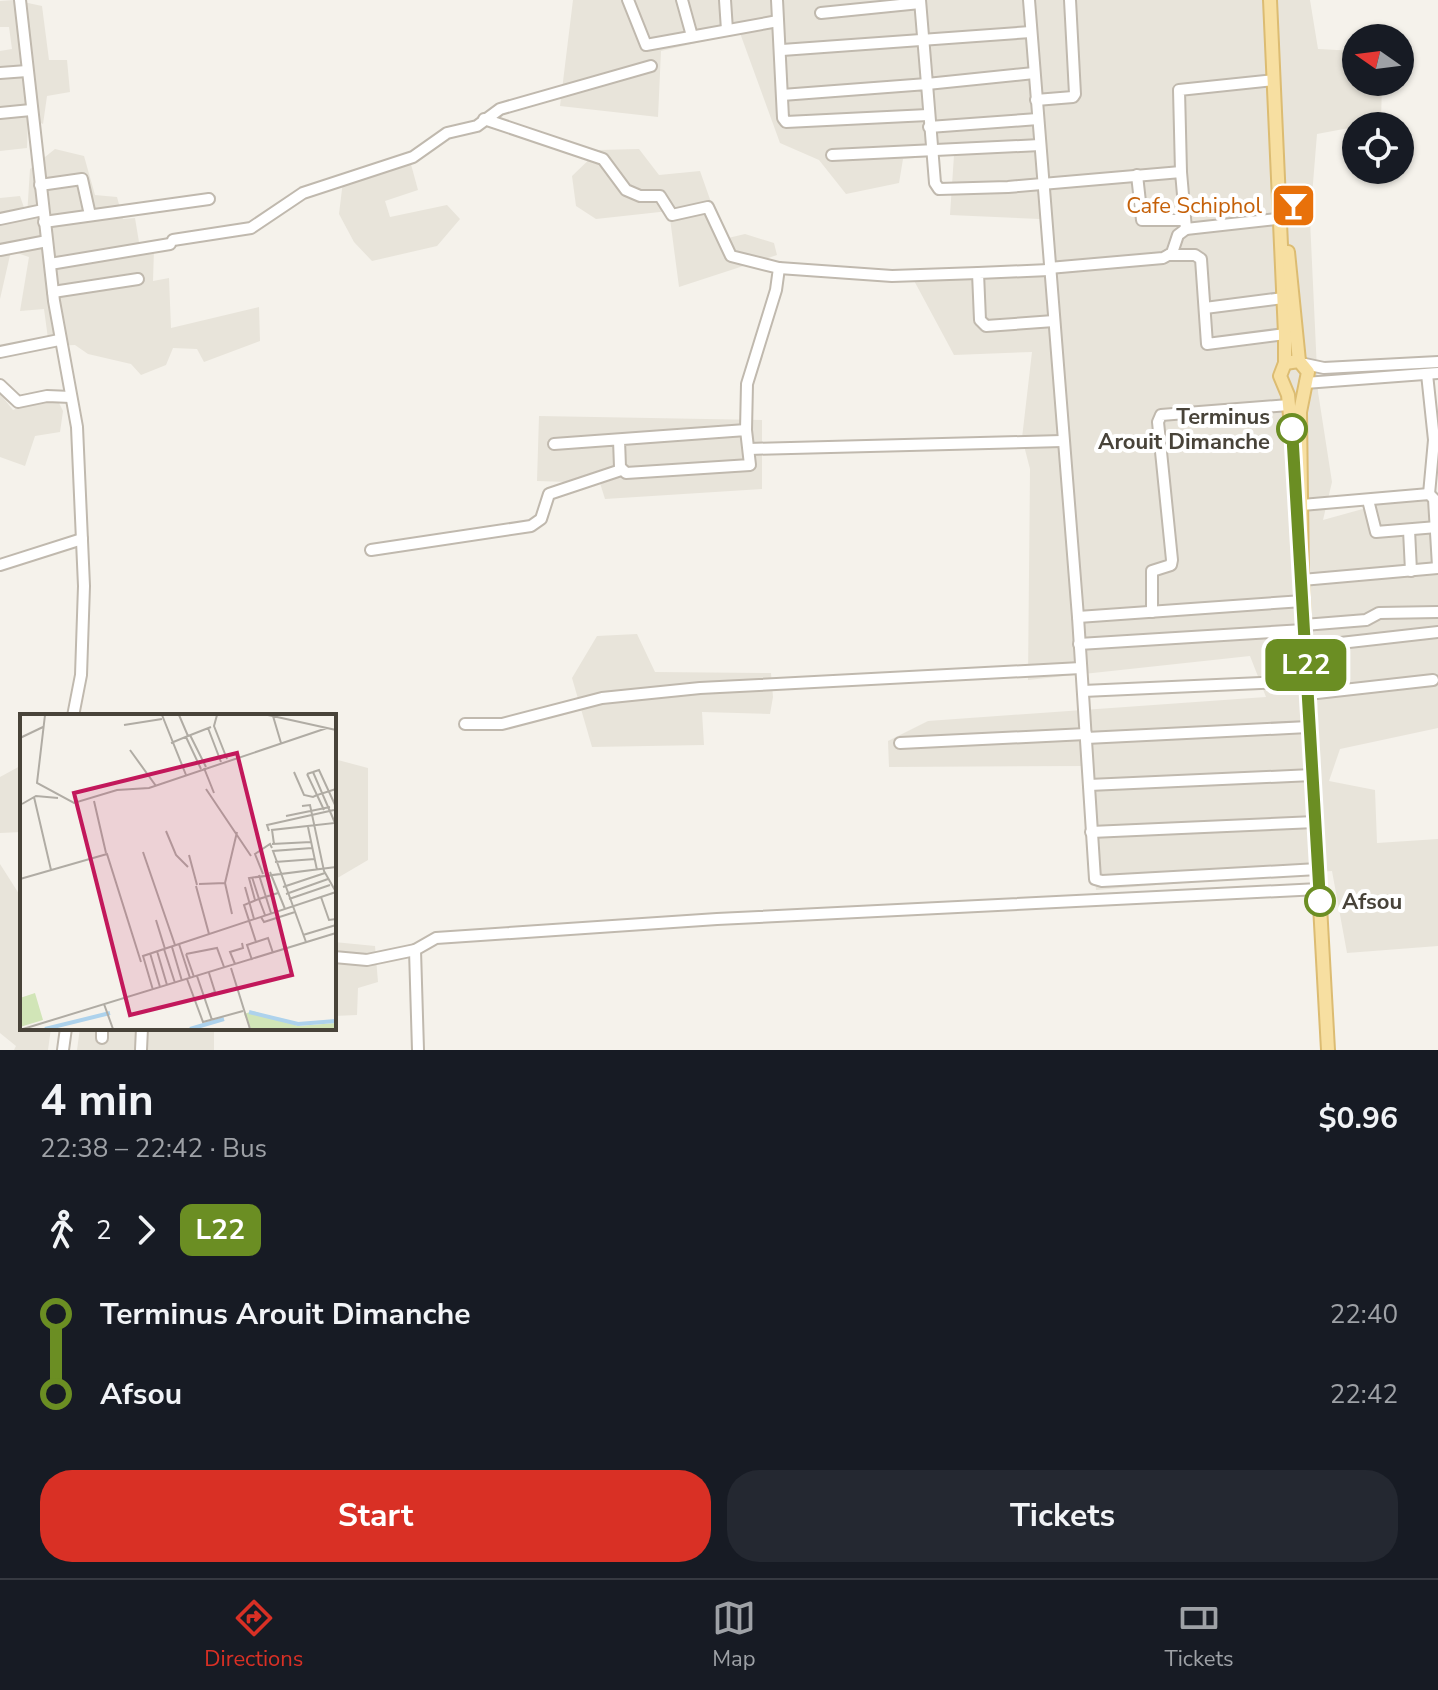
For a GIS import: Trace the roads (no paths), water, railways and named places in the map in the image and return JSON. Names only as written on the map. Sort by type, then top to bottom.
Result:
[{"type":"main road","points":[[1270,0],[1280,202],[1302,362],[1308,372],[1300,412],[1302,580],[1328,1050]]},
{"type":"main road","points":[[1282,218],[1285,363],[1280,376],[1289,405],[1297,548],[1302,580]]},
{"type":"main road","points":[[1285,363],[1302,362]]},
{"type":"main road","points":[[1285,385],[1294,388],[1304,384]]},
{"type":"street","points":[[20,0],[59,340],[77,427],[84,627],[78,701],[74,714]]},
{"type":"street","points":[[628,0],[646,45],[778,21]]},
{"type":"street","points":[[682,0],[692,36]]},
{"type":"street","points":[[725,0],[727,30]]},
{"type":"street","points":[[777,0],[782,50],[783,118],[790,123],[928,115]]},
{"type":"street","points":[[1029,0],[1097,881],[1318,869]]},
{"type":"street","points":[[1036,100],[1073,97],[1075,94],[1070,0]]},
{"type":"street","points":[[821,13],[920,1],[929,127],[935,183],[939,189],[1181,172]]},
{"type":"street","points":[[782,50],[1031,32]]},
{"type":"street","points":[[50,264],[251,228],[303,193],[413,157],[447,133],[474,127],[500,109],[651,66]]},
{"type":"street","points":[[0,73],[27,71]]},
{"type":"street","points":[[782,95],[1034,73]]},
{"type":"street","points":[[1169,255],[1186,224],[1179,90],[1274,80]]},
{"type":"street","points":[[0,113],[31,110]]},
{"type":"street","points":[[484,119],[604,159],[626,190],[640,196],[660,196],[672,215],[708,207],[731,256],[779,268],[892,276],[1049,269],[1169,255],[1195,255],[1201,259],[1207,343],[1211,345],[1285,334]]},
{"type":"street","points":[[929,127],[1038,119]]},
{"type":"street","points":[[832,155],[1040,145]]},
{"type":"street","points":[[1137,175],[1142,220],[1186,224],[1282,218]]},
{"type":"street","points":[[40,185],[82,179],[90,215]]},
{"type":"street","points":[[0,219],[90,215],[209,199]]},
{"type":"street","points":[[0,250],[47,241]]},
{"type":"street","points":[[371,550],[531,526],[541,519],[549,494],[621,470],[626,473],[750,465],[746,430],[747,384],[776,290],[779,268]]},
{"type":"street","points":[[978,273],[982,325],[1054,321]]},
{"type":"street","points":[[53,292],[138,279]]},
{"type":"street","points":[[1205,308],[1283,298]]},
{"type":"street","points":[[0,352],[59,340]]},
{"type":"street","points":[[1302,362],[1324,368],[1438,362]]},
{"type":"street","points":[[1304,384],[1432,373],[1434,440],[1429,494]]},
{"type":"street","points":[[0,385],[18,402],[47,396],[71,397]]},
{"type":"street","points":[[1152,612],[1152,571],[1171,565],[1172,560],[1158,422],[1161,415],[1289,405]]},
{"type":"street","points":[[554,444],[746,430]]},
{"type":"street","points":[[619,440],[621,470]]},
{"type":"street","points":[[749,449],[1062,441]]},
{"type":"street","points":[[1302,505],[1429,494]]},
{"type":"street","points":[[1302,580],[1438,567],[1434,499],[1429,494]]},
{"type":"street","points":[[1368,500],[1376,532],[1437,527]]},
{"type":"street","points":[[1409,530],[1411,571]]},
{"type":"street","points":[[0,565],[82,539]]},
{"type":"street","points":[[1078,617],[1303,601]]},
{"type":"street","points":[[1079,644],[1304,628],[1366,620],[1379,613],[1438,612]]},
{"type":"street","points":[[1305,647],[1438,632]]},
{"type":"street","points":[[465,724],[502,724],[602,698],[700,688],[1081,668]]},
{"type":"street","points":[[1083,691],[1308,688],[1433,680]]},
{"type":"street","points":[[900,743],[1308,727]]},
{"type":"street","points":[[1089,785],[1312,775]]},
{"type":"street","points":[[1091,832],[1315,822]]},
{"type":"street","points":[[336,957],[367,960],[415,950],[426,941],[463,935],[1319,889]]},
{"type":"street","points":[[415,950],[418,1050]]},
{"type":"street","points":[[63,1050],[66,1030]]},
{"type":"street","points":[[141,1050],[142,1030]]},
{"type":"place","name":"Cafe Schiphol","points":[[1293,205]]},
{"type":"place","name":"Terminus Arouit Dimanche","points":[[1292,429]]},
{"type":"place","name":"Afsou","points":[[1320,901]]}]
